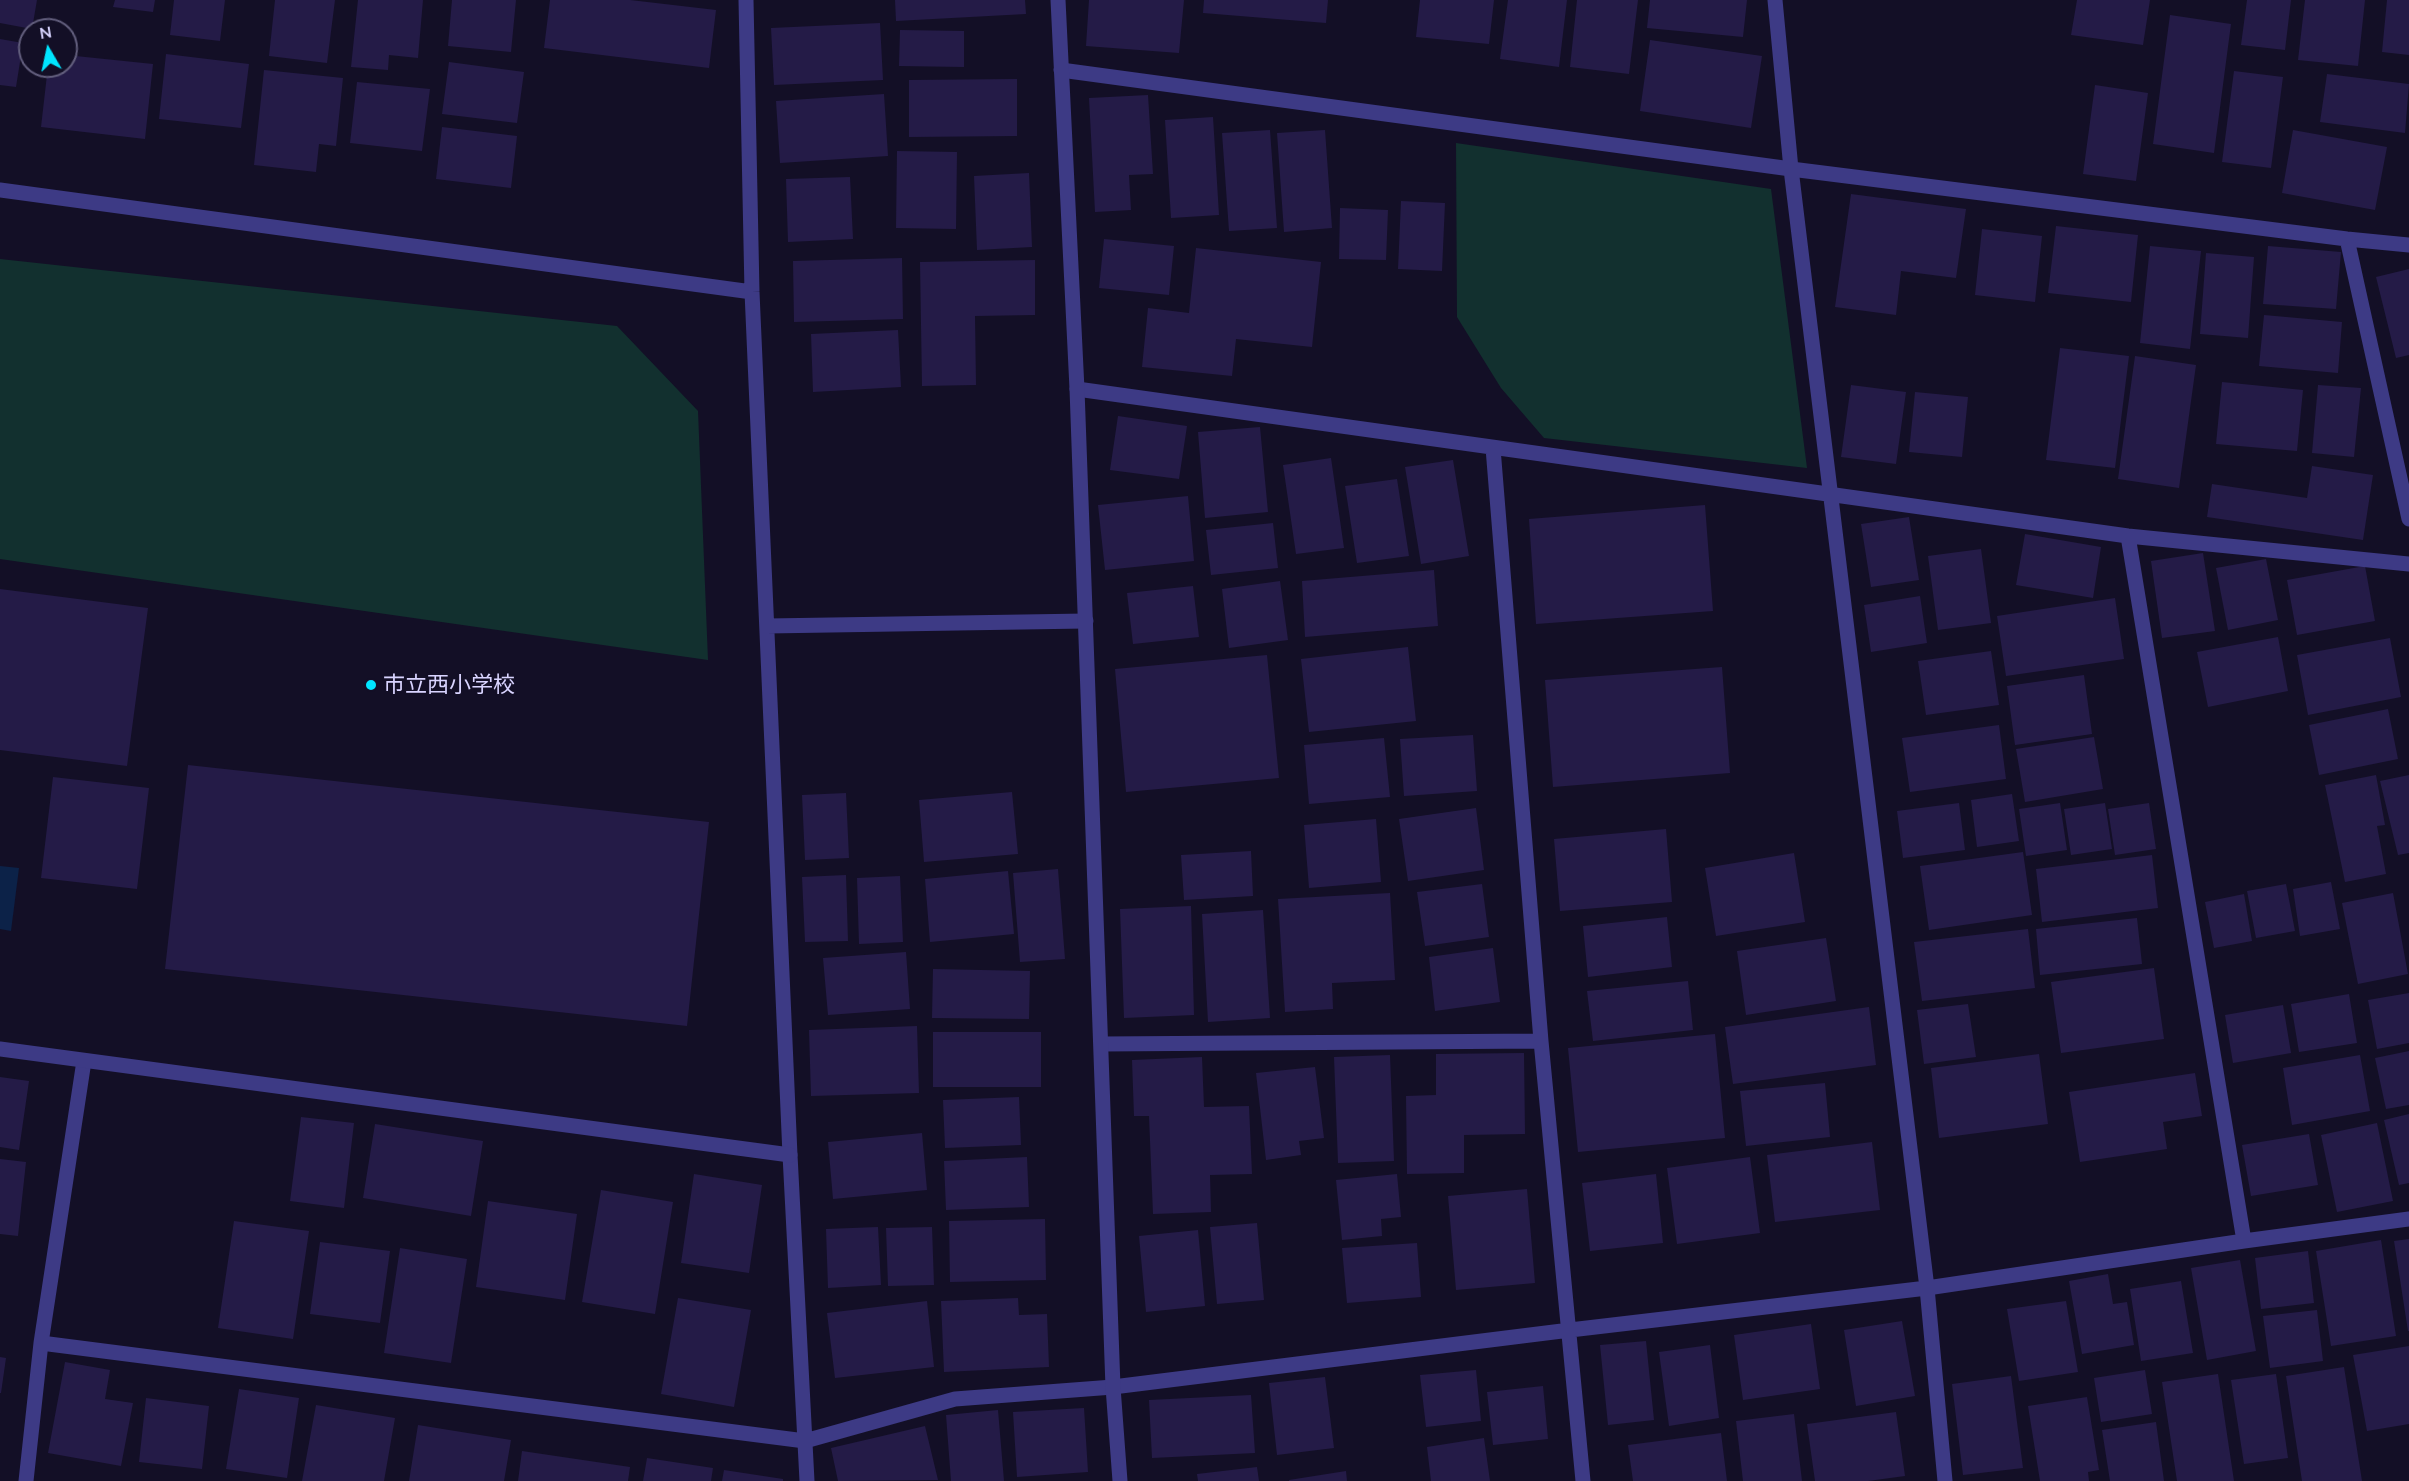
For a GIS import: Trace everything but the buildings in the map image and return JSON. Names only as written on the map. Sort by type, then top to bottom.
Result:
[{"type":"street","points":[[746,0],[752,292],[790,1155],[807,1481]]},
{"type":"street","points":[[1058,0],[1077,389],[1113,1387],[1120,1481]]},
{"type":"street","points":[[1775,0],[1791,169],[1927,1288],[1945,1481]]},
{"type":"street","points":[[1061,70],[1791,169],[2409,245]]},
{"type":"street","points":[[0,190],[752,292]]},
{"type":"street","points":[[2347,239],[2409,519]]},
{"type":"street","points":[[1077,389],[2128,536],[2409,564]]},
{"type":"street","points":[[1493,448],[1541,1041],[1583,1481]]},
{"type":"street","points":[[2128,536],[2244,1241]]},
{"type":"street","points":[[767,626],[1086,621]]},
{"type":"street","points":[[1102,1044],[1541,1041]]},
{"type":"street","points":[[0,1048],[790,1155]]},
{"type":"street","points":[[26,1481],[41,1343],[84,1061]]},
{"type":"street","points":[[41,1343],[805,1441],[955,1399],[1113,1387],[1927,1288],[2409,1219]]},
{"type":"green space","points":[[1456,143],[1771,189],[1807,468],[1544,438],[1501,388],[1457,317]]},
{"type":"green space","points":[[0,259],[617,326],[698,411],[708,660],[0,559]]},
{"type":"water","points":[[0,866],[19,868],[11,931],[0,929]]},
{"type":"place","name":"市立西小学校","points":[[371,685]]}]
